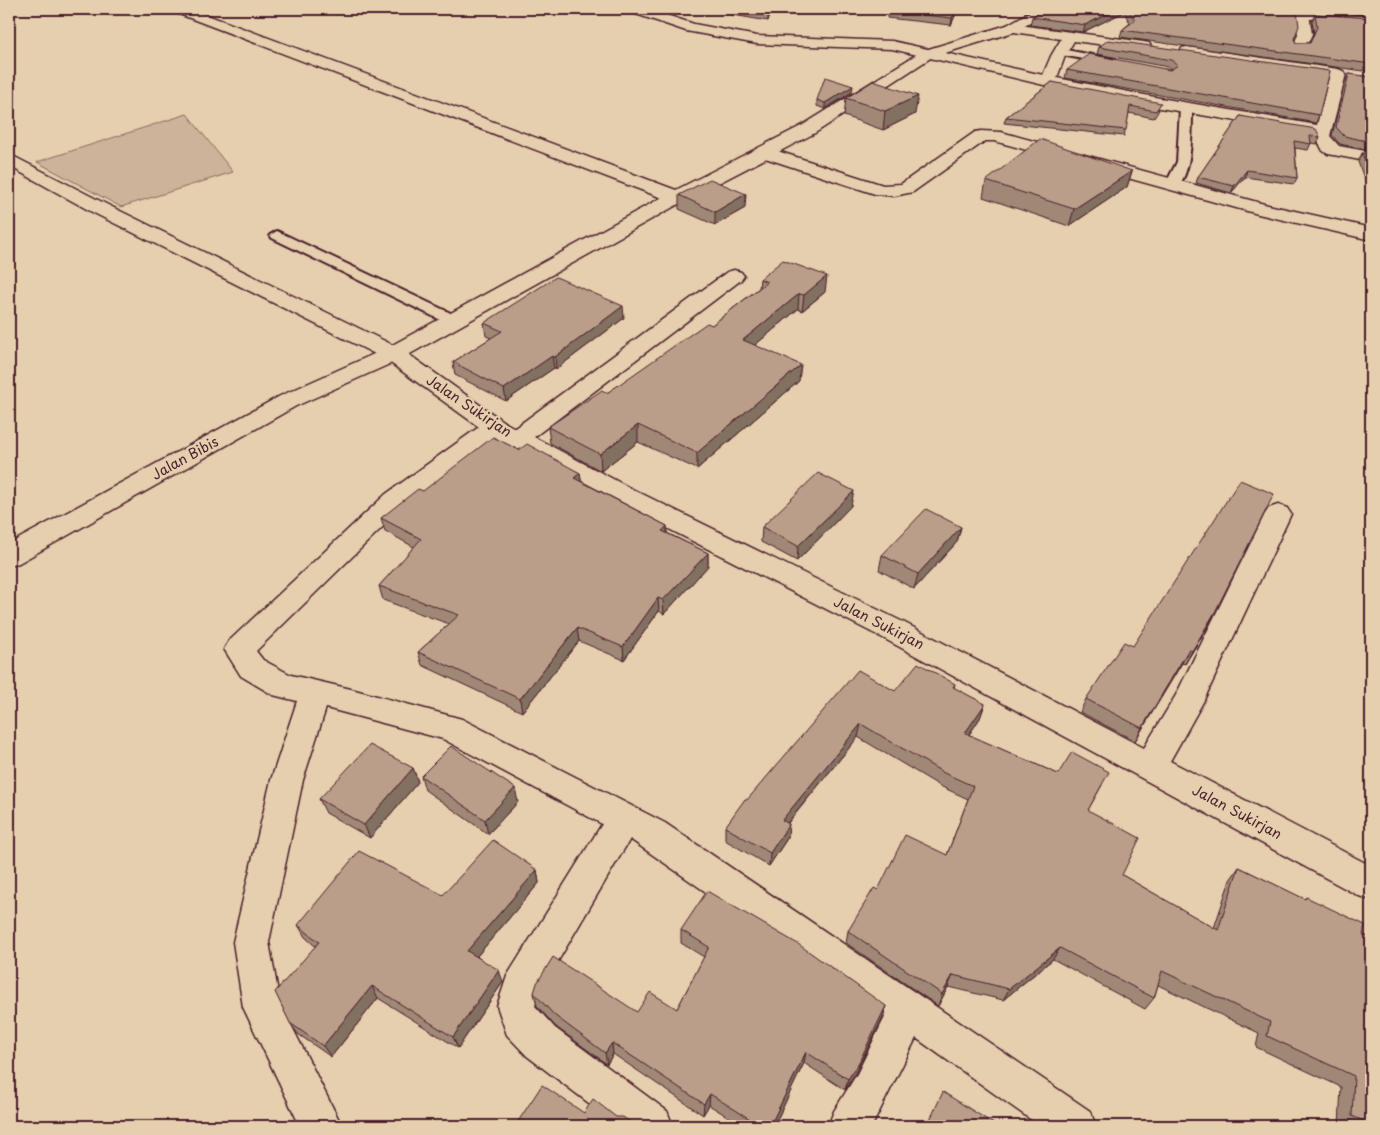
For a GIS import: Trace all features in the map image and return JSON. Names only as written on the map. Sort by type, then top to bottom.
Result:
[{"type":"street","points":[[179,9],[676,197]]},
{"type":"street","points":[[635,9],[691,28],[757,40],[869,43],[913,50],[1048,81],[1186,108],[1324,131]]},
{"type":"street","points":[[927,54],[1012,28],[1044,9]]},
{"type":"street","points":[[1237,9],[1310,12],[1371,20]]},
{"type":"street","points":[[1300,47],[1310,12]]},
{"type":"street","points":[[671,22],[686,13]]},
{"type":"street","points":[[1012,28],[1157,48]]},
{"type":"street","points":[[1048,81],[1070,36]]},
{"type":"street","points":[[1176,50],[1354,76]]},
{"type":"street","name":"Jalan Bibis","points":[[9,556],[288,401],[393,354],[676,197],[809,129],[927,54]]},
{"type":"street","points":[[1338,74],[1322,136],[1329,147],[1371,157]]},
{"type":"street","points":[[765,152],[881,190],[894,191],[907,188],[981,136],[990,135],[1265,210],[1371,234]]},
{"type":"street","name":"Jalan Sukirjan","points":[[9,159],[99,208],[393,354],[506,432],[619,493],[893,630],[1371,884]]},
{"type":"street","points":[[734,276],[506,432],[395,500],[239,649],[252,668],[284,686],[452,728],[653,834],[1075,1126]]},
{"type":"street","points":[[1150,766],[1188,702],[1278,514]]},
{"type":"street","points":[[315,693],[287,780],[251,942],[262,1007],[321,1126]]},
{"type":"street","points":[[624,819],[520,989],[516,1006],[521,1022],[541,1042],[652,1126]]},
{"type":"street","points":[[849,1126],[871,1088],[909,1010]]},
{"type":"lane","points":[[1061,52],[1129,65]]},
{"type":"lane","points":[[1172,185],[1182,162],[1185,143],[1186,108]]},
{"type":"lane","points":[[277,235],[453,320]]},
{"type":"shaded area","points":[[187,114],[233,172],[121,207],[37,162]]},
{"type":"building","points":[[730,9],[770,9],[768,15]]},
{"type":"building","points":[[890,9],[956,9],[952,18],[888,11]]},
{"type":"building","points":[[1045,9],[1117,9],[1085,25],[1032,17]]},
{"type":"building","points":[[1128,9],[1254,9],[1297,12],[1299,26],[1294,39],[1296,43],[1310,43],[1317,27],[1315,14],[1371,18],[1371,64],[1122,30],[1135,20]]},
{"type":"building","points":[[1108,40],[1330,71],[1319,115],[1067,70],[1089,54],[1170,70],[1178,65],[1171,60],[1099,47]]},
{"type":"building","points":[[1349,74],[1371,77],[1371,142],[1344,136],[1336,127]]},
{"type":"building","points":[[825,77],[853,86],[825,103],[817,100]]},
{"type":"building","points":[[873,81],[918,96],[885,111],[846,98]]},
{"type":"building","points":[[1052,82],[1161,103],[1156,111],[1130,106],[1126,130],[1006,117]]},
{"type":"building","points":[[1240,116],[1316,129],[1320,137],[1310,136],[1311,144],[1294,141],[1297,178],[1247,170],[1234,186],[1198,177]]},
{"type":"building","points":[[1040,139],[1132,171],[1074,209],[986,181]]},
{"type":"building","points":[[1362,153],[1371,154],[1371,178]]},
{"type":"building","points":[[710,179],[746,194],[715,212],[679,195]]},
{"type":"building","points":[[783,260],[827,276],[804,295],[799,294],[743,340],[801,365],[697,453],[638,425],[600,454],[548,427],[602,390],[607,393],[707,323],[712,325],[767,282],[760,279]]},
{"type":"building","points":[[556,277],[623,306],[555,357],[552,356],[504,389],[453,362],[502,331],[484,323]]},
{"type":"building","points":[[493,437],[519,450],[527,444],[580,473],[574,478],[667,526],[662,531],[708,553],[663,600],[658,598],[623,647],[577,628],[520,699],[418,652],[459,615],[379,586],[421,539],[381,518],[418,489],[423,491]]},
{"type":"building","points":[[818,473],[854,491],[798,546],[762,527]]},
{"type":"building","points":[[1240,480],[1274,494],[1215,612],[1192,651],[1189,649],[1142,728],[1086,699],[1124,642],[1133,646]]},
{"type":"building","points":[[926,509],[961,527],[918,574],[882,555]]},
{"type":"building","points":[[918,663],[955,684],[953,687],[985,704],[965,733],[1058,774],[1072,752],[1109,772],[1088,810],[1140,838],[1122,875],[1218,930],[1239,867],[1365,925],[1363,935],[1371,938],[1371,1124],[1352,1116],[1354,1076],[1267,1036],[1270,1022],[1162,971],[1154,998],[1060,948],[1009,989],[953,975],[942,994],[848,931],[874,888],[878,890],[905,835],[947,855],[973,786],[944,773],[861,724],[782,820],[789,824],[770,853],[725,827],[745,799],[747,800],[858,670],[895,691]]},
{"type":"building","points":[[370,745],[413,768],[364,825],[319,799]]},
{"type":"building","points":[[451,746],[515,788],[485,820],[421,776]]},
{"type":"building","points":[[493,840],[537,870],[467,951],[499,970],[453,1037],[372,986],[323,1046],[290,1023],[275,992],[319,942],[298,925],[359,851],[443,895]]},
{"type":"building","points":[[707,891],[798,944],[886,1006],[859,1062],[848,1079],[806,1052],[770,1126],[761,1126],[710,1094],[704,1104],[612,1043],[605,1053],[554,1015],[534,993],[537,983],[553,957],[637,1012],[650,992],[677,1009],[709,947],[681,930]]},
{"type":"building","points":[[542,1085],[584,1113],[593,1099],[616,1117],[623,1117],[636,1126],[515,1126]]},
{"type":"building","points":[[943,1092],[997,1126],[927,1126]]}]
